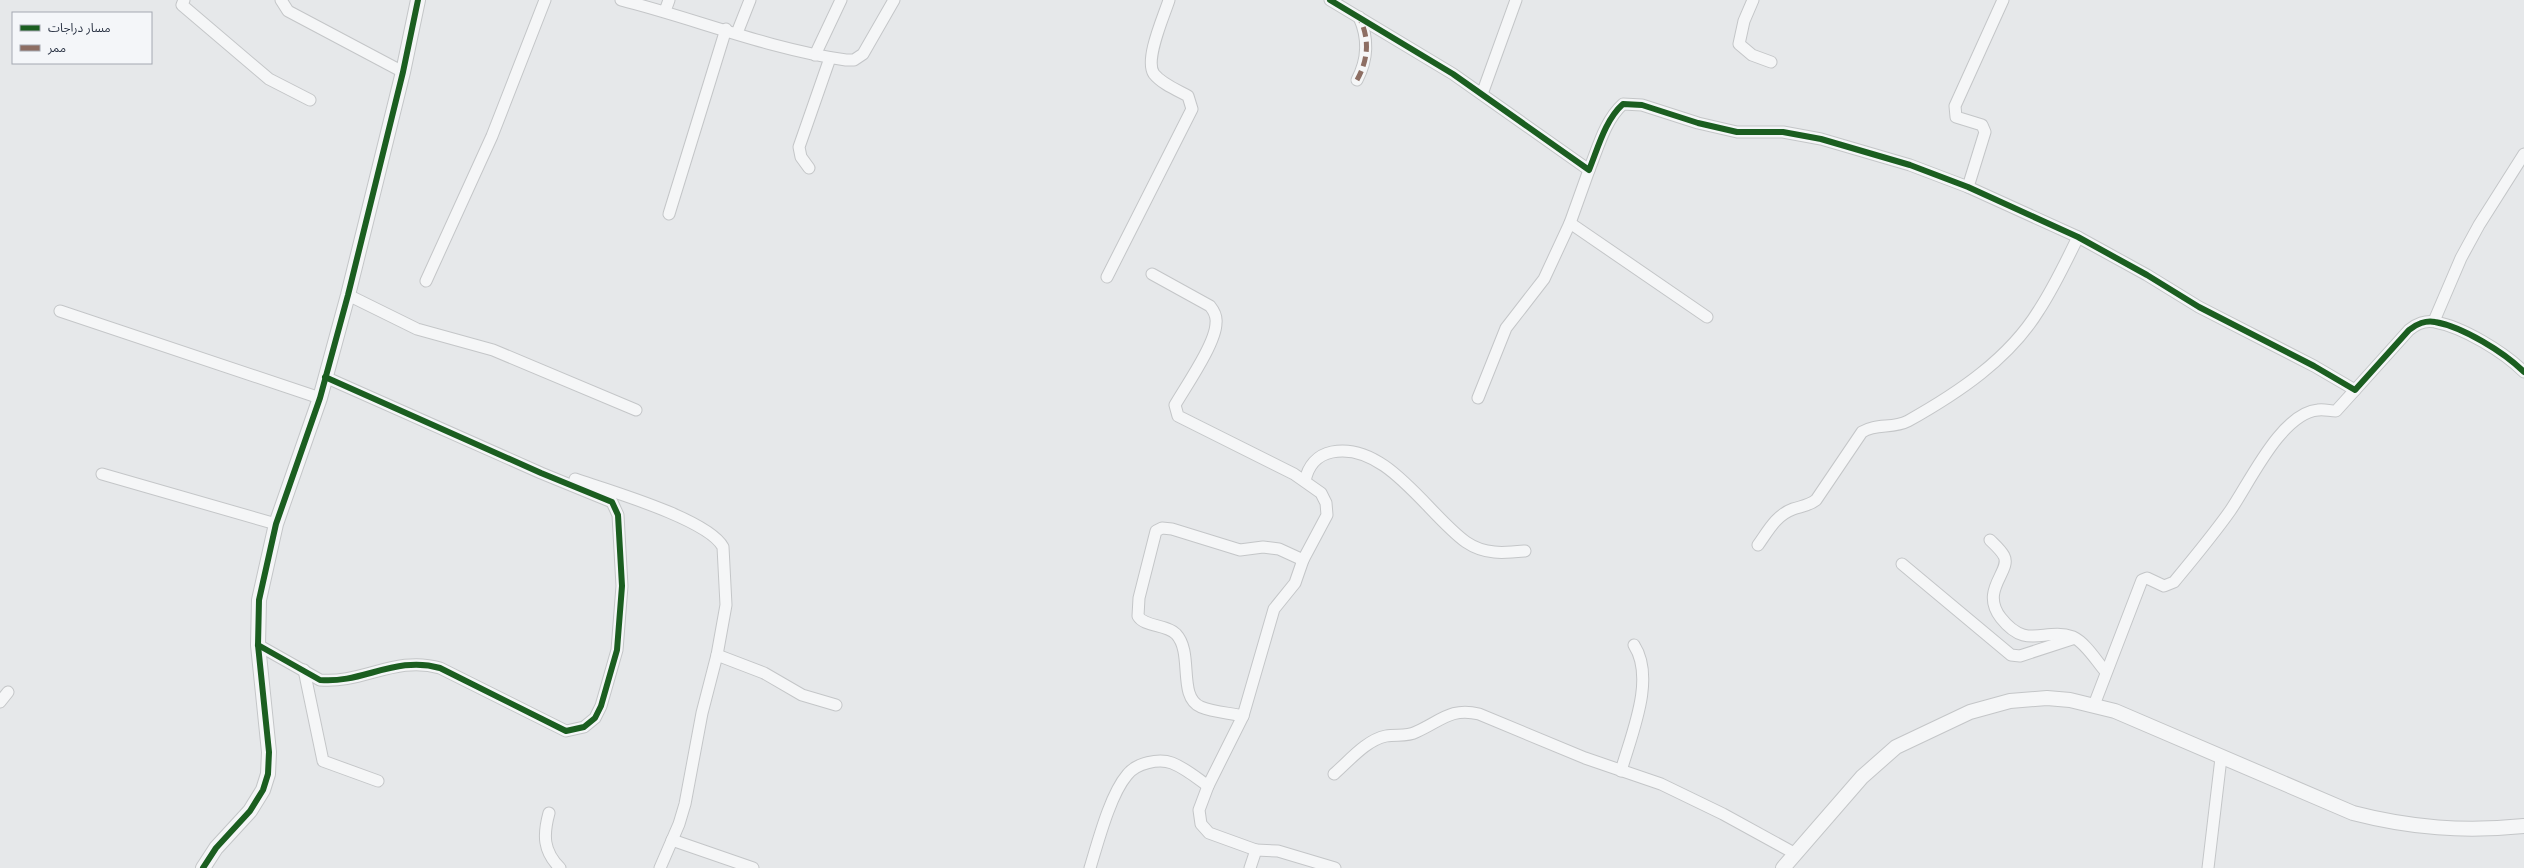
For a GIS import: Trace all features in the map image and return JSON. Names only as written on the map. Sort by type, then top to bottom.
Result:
[{"type":"street","points":[[184,0],[182,5],[269,79],[310,100]]},
{"type":"street","points":[[281,0],[288,11],[403,72]]},
{"type":"street","points":[[203,868],[216,848],[250,811],[263,790],[268,774],[269,752],[258,645],[259,600],[276,524],[320,398],[348,295],[403,72],[418,0]]},
{"type":"street","points":[[426,281],[492,136],[545,0]]},
{"type":"street","points":[[621,0],[732,31],[784,49],[830,58],[854,60],[863,54],[894,0]]},
{"type":"street","points":[[664,11],[669,0]]},
{"type":"street","points":[[669,214],[732,31],[750,0]]},
{"type":"street","points":[[815,55],[841,0]]},
{"type":"street","points":[[1107,277],[1192,109],[1188,96],[1164,83],[1154,74],[1151,67],[1154,46],[1169,0]]},
{"type":"street","points":[[1330,0],[1452,74],[1589,170]]},
{"type":"street","points":[[1482,94],[1516,0]]},
{"type":"street","points":[[1753,0],[1744,21],[1739,44],[1752,55],[1771,62]]},
{"type":"street","points":[[1968,187],[1985,132],[1982,125],[1956,117],[1954,106],[2004,0]]},
{"type":"street","points":[[1357,80],[1363,65],[1367,41],[1359,17]]},
{"type":"street","points":[[809,168],[801,157],[799,146],[830,58]]},
{"type":"street","points":[[1478,398],[1506,328],[1544,279],[1570,223],[1589,170],[1615,111],[1623,104],[1631,103],[1737,132],[1784,132],[1821,139],[1910,165],[1968,187],[2078,237],[2147,275],[2199,307],[2314,366],[2355,390]]},
{"type":"street","points":[[2434,321],[2476,231],[2524,154]]},
{"type":"street","points":[[1570,223],[1707,317]]},
{"type":"street","points":[[1758,545],[1776,520],[1784,514],[1810,504],[1816,500],[1862,432],[1869,428],[1900,425],[1948,398],[1983,372],[2014,343],[2039,311],[2078,237]]},
{"type":"street","points":[[1152,274],[1210,306],[1215,313],[1217,321],[1209,345],[1175,405],[1178,416],[1260,456],[1305,481],[1321,493],[1326,503],[1327,514],[1303,560],[1295,583],[1274,609],[1243,716],[1208,786],[1199,810],[1201,824],[1209,833],[1256,850],[1278,851],[1335,868]]},
{"type":"street","points":[[348,295],[417,329],[493,350],[636,410]]},
{"type":"street","points":[[60,311],[320,398]]},
{"type":"street","points":[[2094,705],[2142,580],[2148,578],[2164,586],[2174,582],[2230,511],[2271,445],[2283,431],[2305,414],[2316,410],[2336,411],[2409,330],[2417,324],[2434,321],[2485,342],[2508,356],[2524,372]]},
{"type":"street","points":[[258,645],[320,680],[332,681],[395,665],[426,664],[440,668],[566,731],[576,730],[590,723],[601,706],[617,650],[622,586],[618,515],[612,502],[541,473],[325,377]]},
{"type":"street","points":[[1305,481],[1311,465],[1324,453],[1336,451],[1369,456],[1394,474],[1466,542],[1484,551],[1501,553],[1525,551]]},
{"type":"street","points":[[541,473],[569,477],[630,497],[696,526],[718,538],[722,547],[726,604],[717,655],[702,713],[685,804],[660,868]]},
{"type":"street","points":[[102,474],[276,524]]},
{"type":"street","points":[[1243,716],[1201,708],[1194,703],[1188,689],[1186,661],[1181,643],[1176,634],[1166,627],[1141,620],[1138,616],[1139,598],[1156,531],[1162,528],[1172,528],[1240,550],[1263,547],[1279,549],[1303,560]]},
{"type":"street","points":[[1990,540],[2004,556],[2005,563],[1992,592],[1993,604],[2000,617],[2012,630],[2022,635],[2066,635],[2074,638],[2106,672]]},
{"type":"street","points":[[1902,564],[2011,655],[2020,656],[2074,638]]},
{"type":"street","points":[[1621,771],[1639,710],[1644,676],[1640,655],[1634,645]]},
{"type":"street","points":[[717,655],[764,673],[802,695],[836,705]]},
{"type":"street","points":[[304,670],[323,760],[378,781]]},
{"type":"street","points":[[0,702],[8,692]]},
{"type":"street","points":[[1783,868],[1794,853],[1862,777],[1896,747],[1970,712],[2010,701],[2046,698],[2094,705],[2115,711],[2221,758],[2353,813],[2393,823],[2430,828],[2524,826]]},
{"type":"street","points":[[1334,774],[1375,740],[1385,736],[1415,733],[1453,712],[1465,711],[1479,714],[1621,771],[1661,784],[1723,814],[1794,853]]},
{"type":"street","points":[[2208,868],[2221,758]]},
{"type":"street","points":[[1090,868],[1104,823],[1120,786],[1127,774],[1139,766],[1155,762],[1171,763],[1208,786]]},
{"type":"street","points":[[549,814],[544,831],[545,845],[560,868]]},
{"type":"street","points":[[672,840],[753,868]]},
{"type":"street","points":[[1250,868],[1256,850]]},
{"type":"marked path","points":[[1357,80],[1364,65],[1366,50],[1365,35],[1360,19]]},
{"type":"cycle path","points":[[203,868],[216,848],[250,811],[263,790],[268,774],[269,752],[258,645],[259,600],[276,524],[320,398],[348,295],[403,72],[418,0]]},
{"type":"cycle path","points":[[1330,0],[1453,74],[1589,170],[1611,118],[1623,104],[1642,105],[1698,123],[1737,132],[1783,132],[1821,139],[1910,165],[1968,187],[2078,237],[2147,275],[2199,307],[2314,366],[2355,390],[2409,330],[2418,324],[2425,322],[2435,322],[2446,325],[2458,329],[2482,341],[2506,356],[2524,372]]},
{"type":"cycle path","points":[[258,645],[320,680],[350,678],[394,667],[409,665],[424,665],[440,668],[566,731],[584,727],[595,718],[601,706],[617,650],[622,586],[618,515],[612,502],[541,473],[325,377]]}]
